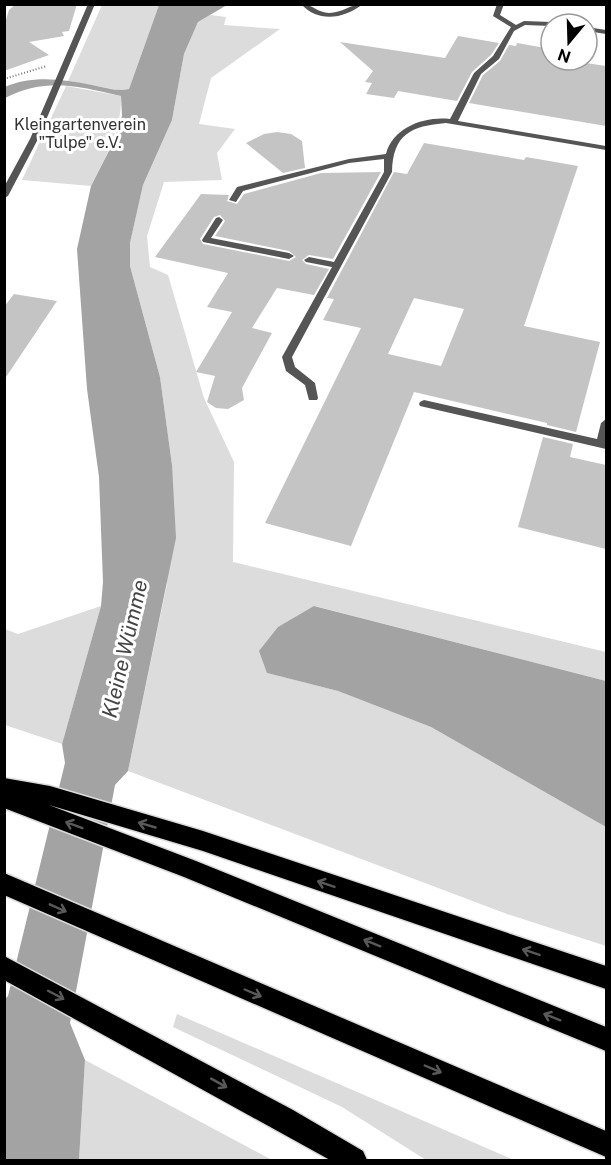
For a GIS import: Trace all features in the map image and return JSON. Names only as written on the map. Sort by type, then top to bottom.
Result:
[{"type":"highway","points":[[4,787],[188,868],[606,1039]]},
{"type":"highway","points":[[4,798],[45,804],[203,841],[606,977]]},
{"type":"highway","points":[[4,884],[606,1144]]},
{"type":"highway","points":[[4,967],[167,1054],[354,1161]]},
{"type":"street","points":[[4,196],[34,139],[92,4]]},
{"type":"street","points":[[304,4],[314,13],[326,15],[349,12],[360,4]]},
{"type":"street","points":[[501,4],[496,16],[515,27]]},
{"type":"street","points":[[453,122],[478,73],[496,57],[515,27],[524,23],[539,24]]},
{"type":"street","points":[[313,398],[310,382],[290,369],[287,357],[388,172],[387,156],[400,133],[426,122],[453,122],[606,148]]},
{"type":"street","points":[[233,200],[240,189],[349,161],[387,156]]},
{"type":"street","points":[[219,220],[206,240],[289,256]]},
{"type":"street","points":[[309,260],[337,265]]},
{"type":"street","points":[[424,404],[604,445],[606,423]]},
{"type":"path","points":[[4,79],[67,60]]},
{"type":"green space","name":"Kleingartenverein \"Tulpe\" e.V.","points":[[102,5],[159,5],[129,89],[124,91],[68,81]]},
{"type":"green space","points":[[210,15],[226,17],[224,25],[280,29],[211,78],[199,124],[235,129],[217,153],[222,180],[164,182],[147,236],[150,267],[168,275],[204,398],[234,462],[233,562],[606,652],[606,681],[315,606],[267,673],[338,691],[431,727],[606,827],[606,946],[507,914],[128,771],[167,584],[172,465],[160,377],[130,266],[130,243],[143,185],[172,120],[184,54],[198,22]]},
{"type":"green space","name":"Kleingartenverein \"Tulpe\" e.V.","points":[[66,86],[121,96],[119,120],[107,153],[91,186],[22,180]]},
{"type":"green space","points":[[101,606],[62,744],[5,725],[5,629],[18,634]]},
{"type":"green space","points":[[177,1014],[514,1160],[426,1160],[342,1107],[173,1027]]},
{"type":"green space","points":[[85,1060],[272,1160],[79,1160]]},
{"type":"water","name":"Kleine Wümme","points":[[159,5],[227,5],[198,22],[184,54],[172,120],[143,185],[130,243],[130,266],[160,377],[172,465],[176,538],[128,771],[115,785],[70,1023],[85,1060],[79,1160],[5,1160],[4,1000],[8,996],[65,763],[62,744],[101,606],[103,582],[99,477],[87,389],[77,249],[91,186],[113,143],[122,116],[121,96],[62,85],[35,87],[5,98],[5,87],[25,81],[47,79],[115,90],[129,89]]},
{"type":"water","points":[[314,606],[606,681],[606,827],[431,727],[338,691],[267,673],[259,651],[278,627]]},
{"type":"building","points":[[16,4],[77,4],[69,31],[62,32],[64,36],[29,42],[49,55],[4,71],[4,26],[9,10]]},
{"type":"building","points":[[458,36],[499,43],[491,55],[472,72],[457,101],[398,91],[394,98],[366,94],[372,83],[365,82],[373,71],[340,42],[445,58]]},
{"type":"building","points":[[517,43],[539,47],[539,72],[599,72],[599,65],[606,66],[606,126],[469,103],[483,75],[500,61],[509,45],[516,46]]},
{"type":"building","points":[[277,132],[291,134],[302,141],[305,168],[283,173],[246,143],[264,134]]},
{"type":"building","points":[[424,143],[524,160],[526,157],[578,166],[524,326],[600,342],[576,432],[414,392],[351,546],[265,523],[361,328],[323,320],[334,299],[327,298],[394,172],[407,174]],"holes":[[[414,298],[464,309],[441,366],[388,354]]]},
{"type":"building","points":[[381,172],[333,259],[309,255],[302,260],[306,264],[329,269],[314,295],[277,288],[252,328],[272,333],[242,388],[244,400],[228,409],[216,408],[207,402],[215,376],[196,372],[232,312],[207,307],[228,273],[155,257],[201,194],[229,195],[227,201],[237,204],[244,194],[321,173]],"holes":[[[220,215],[225,221],[215,236],[289,251],[296,257],[289,261],[203,244],[200,239],[214,217]]]},
{"type":"building","points":[[14,294],[57,301],[4,380],[4,307]]},
{"type":"building","points":[[543,437],[573,444],[570,457],[606,465],[606,549],[518,527]]}]
